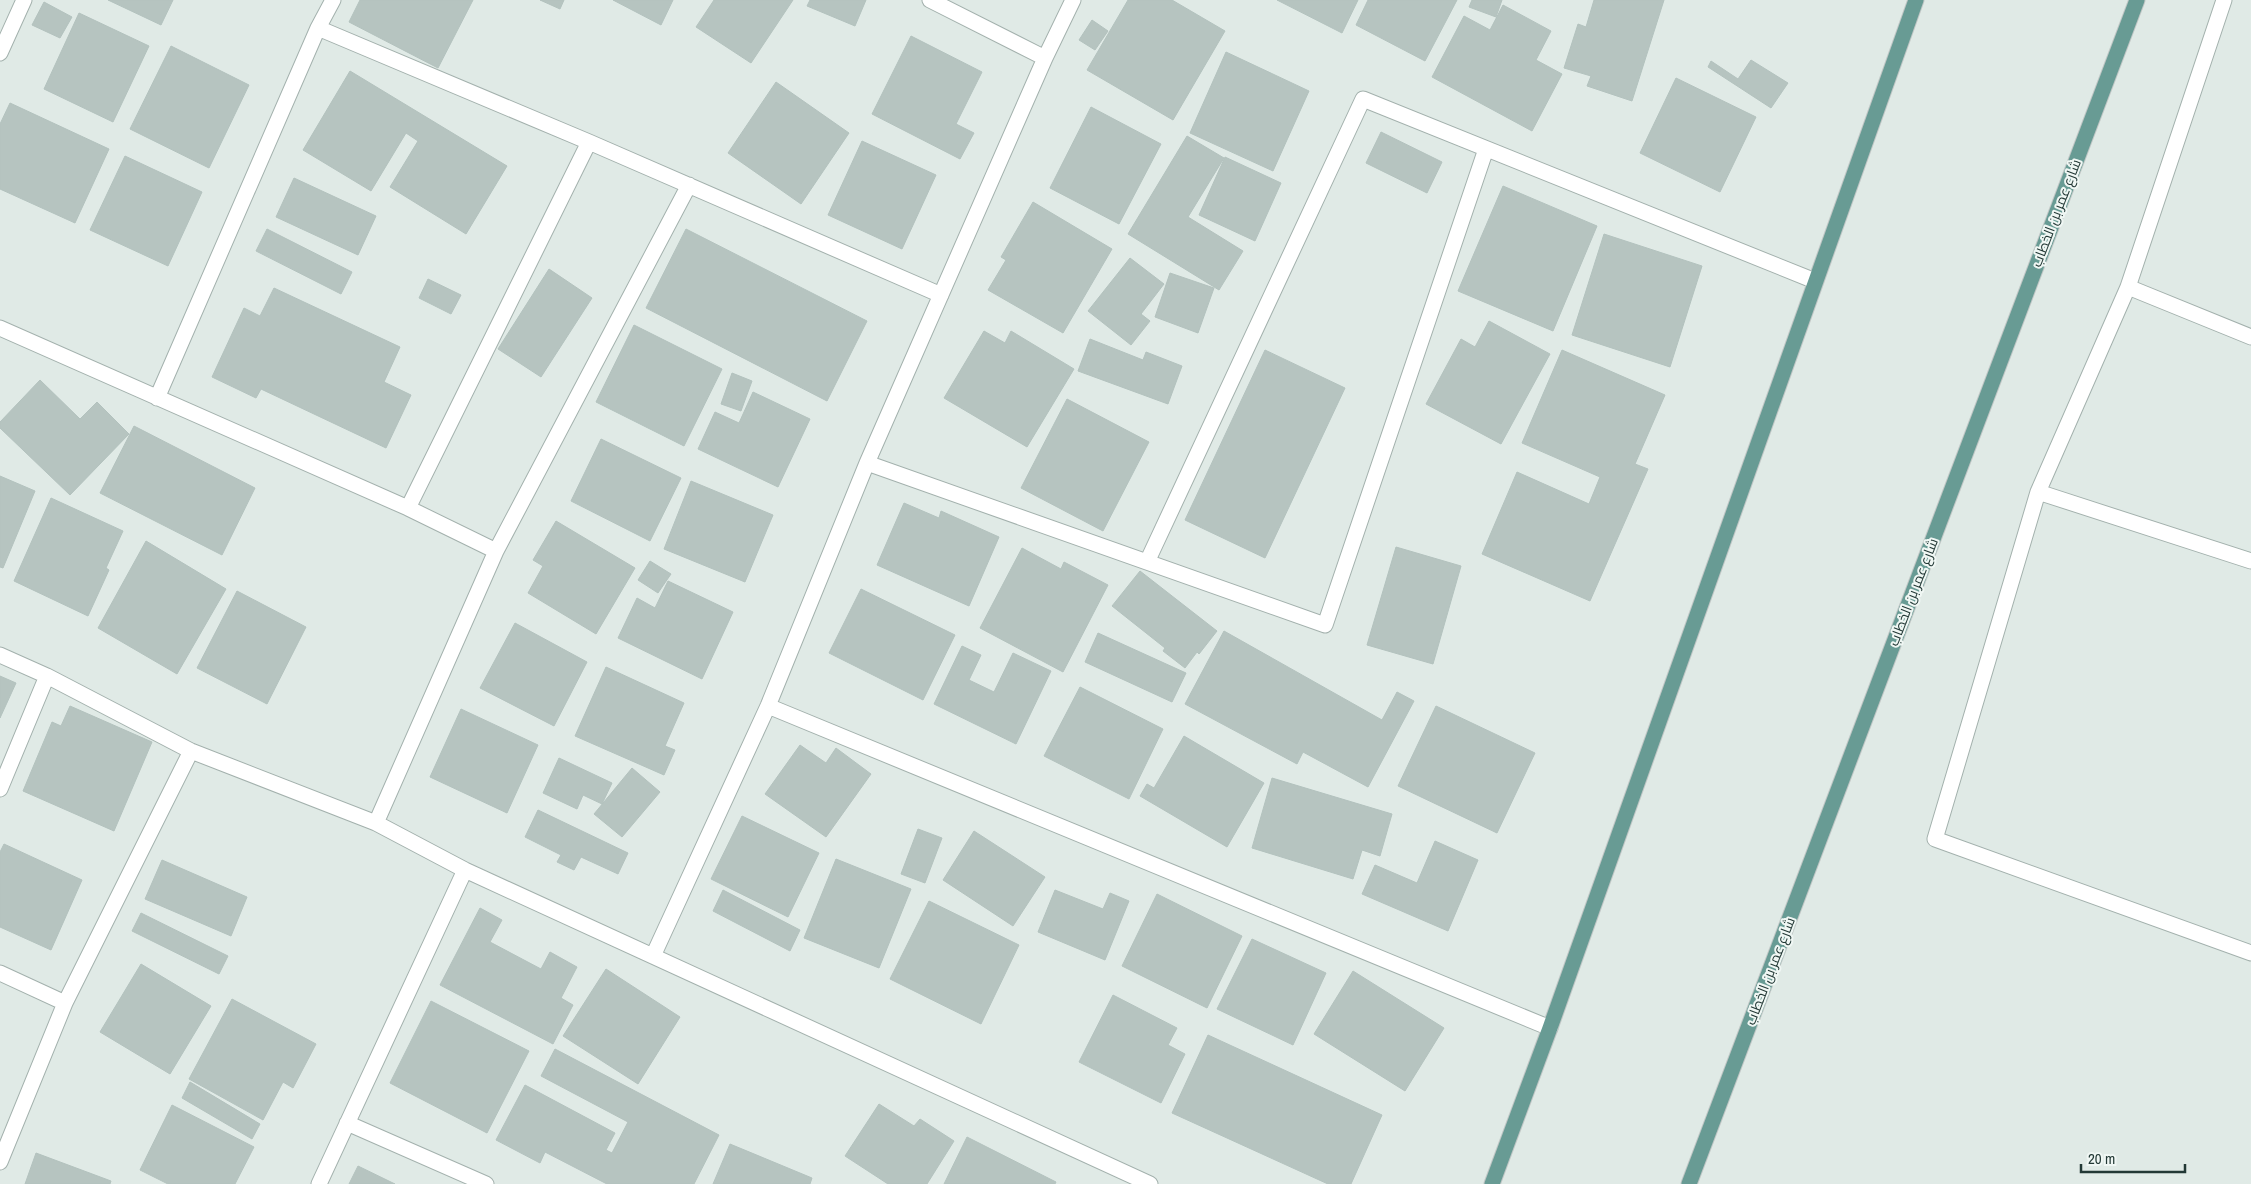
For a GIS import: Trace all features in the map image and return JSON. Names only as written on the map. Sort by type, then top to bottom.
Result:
[{"type":"main road","points":[[1492,1184],[1550,1028],[1916,0]]},
{"type":"main road","name":"شارع عمر بن الخطاب","points":[[1689,1184],[2137,0]]},
{"type":"street","points":[[0,53],[24,0]]},
{"type":"street","points":[[157,398],[318,28],[333,0]]},
{"type":"street","points":[[930,0],[1045,58]]},
{"type":"street","points":[[653,956],[768,706],[867,463],[1045,58],[1074,0]]},
{"type":"street","points":[[2224,0],[2128,287],[2038,492],[1935,839],[2251,952]]},
{"type":"street","points":[[318,28],[589,142],[941,295]]},
{"type":"street","points":[[1147,562],[1363,99],[1815,281]]},
{"type":"street","points":[[408,508],[589,142]]},
{"type":"street","points":[[867,463],[1325,625],[1486,149]]},
{"type":"street","points":[[376,823],[496,552],[689,185]]},
{"type":"street","points":[[2128,287],[2251,337]]},
{"type":"street","points":[[0,328],[408,508],[496,552]]},
{"type":"street","points":[[2038,492],[2251,561]]},
{"type":"street","points":[[0,655],[47,676],[191,751],[376,823],[465,870],[653,956],[1126,1179],[1150,1184]]},
{"type":"street","points":[[0,788],[47,676]]},
{"type":"street","points":[[768,706],[1550,1028]]},
{"type":"street","points":[[0,1162],[65,1002],[191,751]]},
{"type":"street","points":[[319,1184],[465,870]]},
{"type":"street","points":[[0,973],[65,1002]]},
{"type":"street","points":[[347,1123],[486,1184]]},
{"type":"building","points":[[108,0],[173,0],[161,25]]},
{"type":"building","points":[[360,0],[473,0],[438,68],[349,22]]},
{"type":"building","points":[[540,0],[564,0],[560,9]]},
{"type":"building","points":[[613,0],[673,0],[661,25]]},
{"type":"building","points":[[714,0],[793,0],[751,63],[696,27]]},
{"type":"building","points":[[810,0],[866,0],[855,26],[807,6]]},
{"type":"building","points":[[1128,0],[1172,0],[1225,31],[1173,120],[1087,70]]},
{"type":"building","points":[[1277,0],[1358,0],[1342,33]]},
{"type":"building","points":[[1368,0],[1457,0],[1425,61],[1356,25]]},
{"type":"building","points":[[1472,0],[1502,0],[1496,17],[1469,7]]},
{"type":"building","points":[[1594,0],[1664,0],[1632,101],[1587,86],[1591,76],[1564,68],[1578,24],[1586,27]]},
{"type":"building","points":[[44,2],[72,17],[60,38],[32,25]]},
{"type":"building","points":[[1503,5],[1551,31],[1536,60],[1562,74],[1532,131],[1432,77],[1464,16],[1490,30]]},
{"type":"building","points":[[79,13],[149,46],[113,122],[44,89]]},
{"type":"building","points":[[1092,20],[1108,31],[1095,50],[1079,40]]},
{"type":"building","points":[[911,36],[982,72],[956,124],[974,133],[960,159],[872,114]]},
{"type":"building","points":[[171,46],[249,85],[209,168],[130,129]]},
{"type":"building","points":[[1226,52],[1309,91],[1273,171],[1190,133]]},
{"type":"building","points":[[1751,60],[1788,83],[1771,108],[1708,67],[1711,61],[1738,79]]},
{"type":"building","points":[[350,71],[507,166],[466,234],[390,187],[418,141],[406,133],[371,191],[303,150]]},
{"type":"building","points":[[1676,78],[1756,117],[1720,192],[1640,153]]},
{"type":"building","points":[[776,82],[849,133],[801,204],[728,153]]},
{"type":"building","points":[[10,103],[109,149],[75,223],[0,189],[0,124]]},
{"type":"building","points":[[1091,107],[1161,144],[1119,224],[1050,188]]},
{"type":"building","points":[[1381,132],[1442,162],[1427,193],[1366,163]]},
{"type":"building","points":[[1187,136],[1224,158],[1188,217],[1243,251],[1219,290],[1128,234]]},
{"type":"building","points":[[862,141],[936,175],[902,249],[828,215]]},
{"type":"building","points":[[125,156],[202,192],[168,266],[90,230]]},
{"type":"building","points":[[1225,157],[1281,183],[1255,241],[1199,215]]},
{"type":"building","points":[[294,178],[376,216],[358,255],[276,217]]},
{"type":"building","points":[[1503,186],[1597,226],[1553,331],[1458,291]]},
{"type":"building","points":[[1033,202],[1112,249],[1063,333],[988,290],[1006,260],[1001,257]]},
{"type":"building","points":[[267,229],[352,272],[341,294],[256,251]]},
{"type":"building","points":[[686,229],[867,321],[827,401],[646,308]]},
{"type":"building","points":[[1604,234],[1702,266],[1670,367],[1572,335]]},
{"type":"building","points":[[1130,258],[1164,284],[1141,314],[1150,321],[1131,345],[1088,311]]},
{"type":"building","points":[[549,269],[592,298],[541,377],[498,349]]},
{"type":"building","points":[[1170,273],[1214,288],[1198,333],[1155,317]]},
{"type":"building","points":[[428,279],[461,295],[451,314],[419,298]]},
{"type":"building","points":[[274,288],[400,347],[384,382],[411,395],[386,448],[261,389],[256,398],[212,377],[244,308],[260,316]]},
{"type":"building","points":[[1489,321],[1550,354],[1501,444],[1426,404],[1461,339],[1475,347]]},
{"type":"building","points":[[634,325],[722,369],[684,446],[596,402]]},
{"type":"building","points":[[984,331],[1005,343],[1011,331],[1074,369],[1027,447],[944,398]]},
{"type":"building","points":[[1090,339],[1143,360],[1146,352],[1182,366],[1168,404],[1078,371]]},
{"type":"building","points":[[1265,350],[1345,388],[1265,558],[1185,520]]},
{"type":"building","points":[[1562,350],[1665,395],[1635,464],[1648,469],[1590,601],[1482,554],[1517,472],[1589,504],[1600,477],[1522,443]]},
{"type":"building","points":[[732,373],[752,381],[741,411],[721,404]]},
{"type":"building","points":[[40,380],[80,419],[97,402],[129,434],[70,495],[0,428],[0,422]]},
{"type":"building","points":[[753,392],[810,419],[778,487],[698,449],[715,412],[739,423]]},
{"type":"building","points":[[1067,399],[1149,442],[1103,531],[1021,488]]},
{"type":"building","points":[[134,426],[255,488],[222,555],[100,493]]},
{"type":"building","points":[[601,439],[681,478],[650,541],[571,501]]},
{"type":"building","points":[[0,476],[35,491],[3,568],[0,567]]},
{"type":"building","points":[[691,481],[773,515],[745,582],[664,549]]},
{"type":"building","points":[[51,498],[123,531],[106,568],[109,570],[88,616],[14,581]]},
{"type":"building","points":[[904,503],[939,518],[941,511],[999,537],[969,606],[877,565]]},
{"type":"building","points":[[556,521],[635,568],[596,634],[528,593],[543,566],[533,560]]},
{"type":"building","points":[[146,541],[226,589],[177,674],[98,628]]},
{"type":"building","points":[[1396,547],[1461,566],[1433,664],[1367,645]]},
{"type":"building","points":[[1022,548],[1061,569],[1064,562],[1108,585],[1063,672],[980,628]]},
{"type":"building","points":[[650,561],[671,574],[658,593],[638,580]]},
{"type":"building","points":[[1140,571],[1217,631],[1185,668],[1163,651],[1165,648],[1112,606]]},
{"type":"building","points":[[668,581],[733,612],[702,679],[618,638],[637,598],[655,608]]},
{"type":"building","points":[[861,589],[955,635],[923,700],[829,653]]},
{"type":"building","points":[[237,591],[306,627],[267,704],[197,668]]},
{"type":"building","points":[[515,623],[587,662],[554,726],[480,688]]},
{"type":"building","points":[[1224,631],[1382,720],[1397,692],[1414,701],[1368,787],[1303,752],[1297,764],[1185,704]]},
{"type":"building","points":[[1098,633],[1186,673],[1172,702],[1085,662]]},
{"type":"building","points":[[962,646],[981,655],[969,680],[994,692],[1013,653],[1051,671],[1016,744],[934,704]]},
{"type":"building","points":[[606,667],[684,703],[665,746],[675,750],[664,775],[575,736]]},
{"type":"building","points":[[0,676],[16,683],[0,718]]},
{"type":"building","points":[[1080,687],[1163,729],[1129,799],[1044,756]]},
{"type":"building","points":[[70,706],[152,742],[114,831],[23,791],[52,722],[61,726]]},
{"type":"building","points":[[1436,706],[1535,753],[1497,833],[1398,786]]},
{"type":"building","points":[[461,709],[538,745],[507,813],[430,777]]},
{"type":"building","points":[[1184,736],[1264,783],[1227,847],[1140,796],[1147,784],[1154,788]]},
{"type":"building","points":[[800,745],[826,763],[836,748],[871,774],[826,837],[765,794]]},
{"type":"building","points":[[559,758],[612,783],[602,804],[583,795],[577,809],[543,793]]},
{"type":"building","points":[[632,768],[660,792],[622,837],[594,814]]},
{"type":"building","points":[[1272,778],[1392,814],[1380,856],[1362,850],[1353,879],[1252,848]]},
{"type":"building","points":[[538,810],[628,853],[618,874],[581,857],[574,870],[557,862],[561,855],[525,837]]},
{"type":"building","points":[[742,816],[819,853],[788,917],[711,879]]},
{"type":"building","points":[[918,829],[942,838],[925,883],[901,874]]},
{"type":"building","points":[[974,831],[1045,877],[1013,926],[943,880]]},
{"type":"building","points":[[1435,841],[1478,860],[1448,931],[1362,894],[1375,865],[1417,883]]},
{"type":"building","points":[[4,844],[82,880],[51,950],[0,927],[0,852]]},
{"type":"building","points":[[836,859],[911,889],[879,968],[804,938]]},
{"type":"building","points":[[162,860],[247,897],[231,936],[145,899]]},
{"type":"building","points":[[723,890],[800,930],[790,951],[713,911]]},
{"type":"building","points":[[1055,890],[1103,909],[1110,893],[1129,901],[1105,960],[1038,932]]},
{"type":"building","points":[[1157,894],[1242,936],[1207,1008],[1122,966]]},
{"type":"building","points":[[929,901],[1019,945],[981,1024],[890,979]]},
{"type":"building","points":[[480,908],[502,920],[490,942],[541,969],[550,952],[577,967],[561,998],[573,1005],[553,1044],[440,985]]},
{"type":"building","points":[[141,913],[228,956],[219,974],[132,931]]},
{"type":"building","points":[[1252,939],[1326,973],[1293,1045],[1217,1009]]},
{"type":"building","points":[[141,964],[211,1006],[170,1074],[100,1032]]},
{"type":"building","points":[[606,969],[680,1017],[638,1084],[563,1036]]},
{"type":"building","points":[[1353,971],[1444,1028],[1405,1091],[1314,1034]]},
{"type":"building","points":[[1113,995],[1177,1028],[1168,1045],[1185,1054],[1161,1103],[1079,1062]]},
{"type":"building","points":[[232,999],[316,1044],[293,1088],[283,1082],[263,1120],[189,1079]]},
{"type":"building","points":[[431,1001],[529,1051],[487,1133],[390,1083]]},
{"type":"building","points":[[1208,1035],[1382,1115],[1351,1184],[1328,1184],[1172,1113]]},
{"type":"building","points":[[555,1049],[719,1135],[694,1184],[607,1184],[545,1152],[540,1163],[496,1140],[525,1085],[615,1133],[606,1150],[612,1153],[628,1122],[541,1076]]},
{"type":"building","points":[[190,1082],[260,1124],[252,1139],[182,1098]]},
{"type":"building","points":[[879,1104],[914,1126],[920,1119],[954,1141],[927,1184],[888,1184],[845,1156]]},
{"type":"building","points":[[172,1105],[254,1147],[235,1184],[168,1184],[140,1170]]},
{"type":"building","points":[[967,1137],[1056,1182],[1055,1184],[944,1184]]},
{"type":"building","points":[[730,1144],[812,1178],[810,1184],[713,1184]]},
{"type":"building","points":[[36,1153],[111,1181],[110,1184],[25,1184]]},
{"type":"building","points":[[358,1166],[395,1184],[349,1184]]}]
